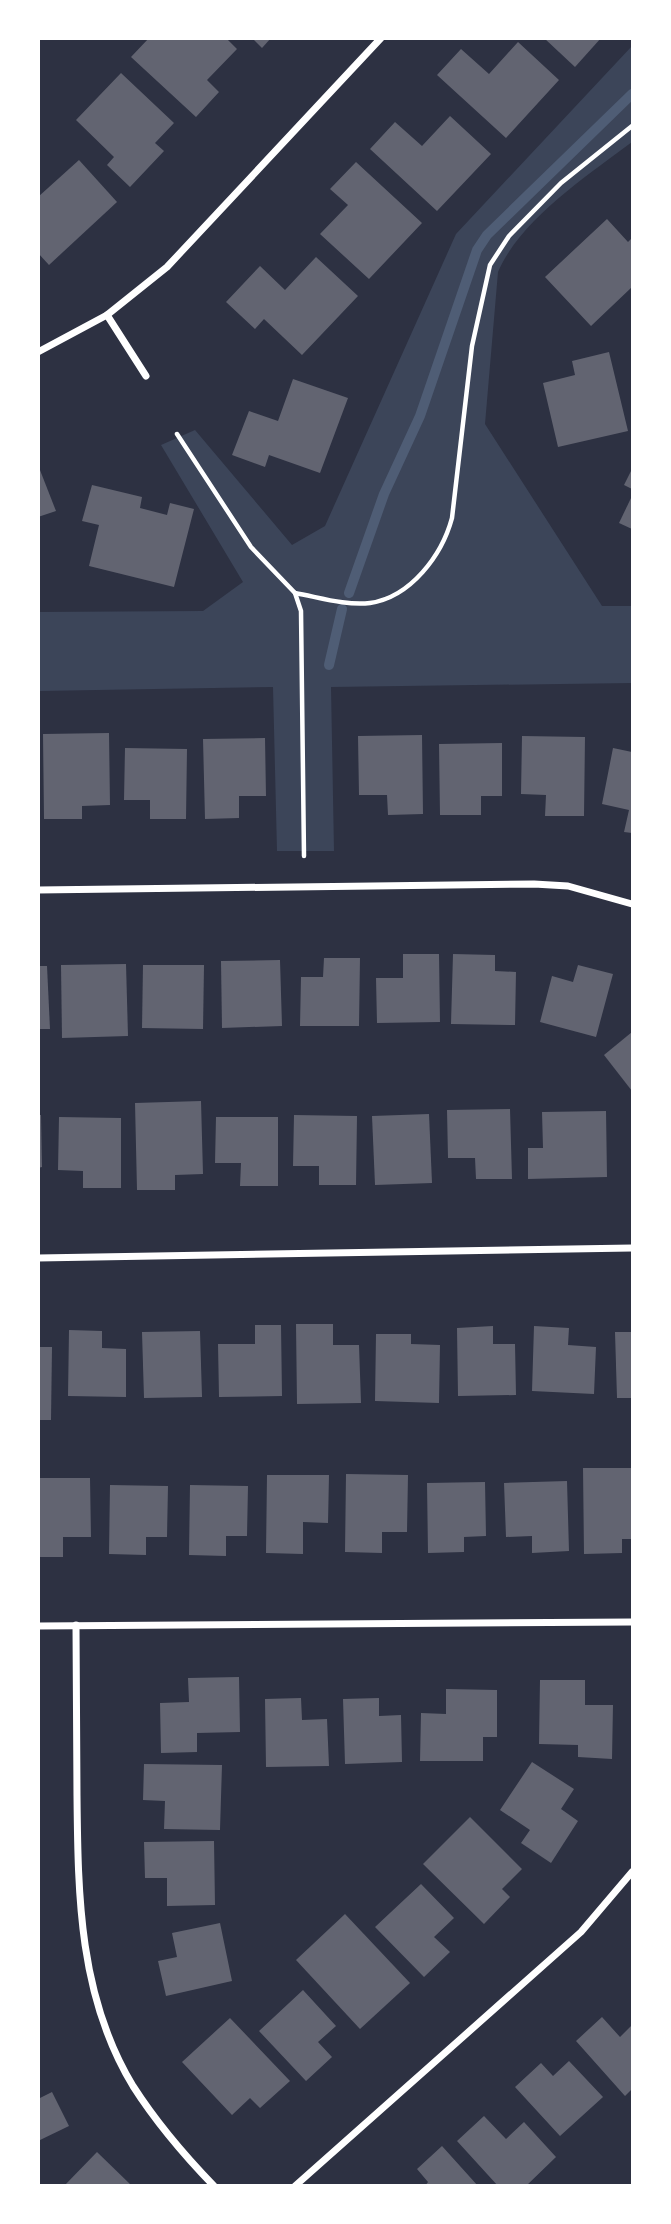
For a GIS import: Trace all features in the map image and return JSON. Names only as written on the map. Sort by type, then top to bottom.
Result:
[{"type":"street","points":[[38,352],[107,315],[167,267],[381,38]]},
{"type":"street","points":[[107,315],[146,376]]},
{"type":"street","points":[[38,890],[534,884],[568,886],[632,904]]},
{"type":"street","points":[[38,1258],[632,1248]]},
{"type":"street","points":[[38,1626],[632,1622]]},
{"type":"street","points":[[75,1625],[79,1904],[92,1981],[101,2015],[133,2085],[170,2137],[214,2186]]},
{"type":"street","points":[[295,2186],[580,1932],[632,1872]]},
{"type":"path","points":[[295,593],[371,603],[403,588],[435,557],[447,536],[452,518],[472,346],[490,265],[509,236],[561,183],[632,125]]},
{"type":"path","points":[[177,434],[251,547],[295,593],[301,611],[304,856]]},
{"type":"shaded area","points":[[632,46],[632,142],[538,217],[508,253],[498,272],[485,424],[602,606],[632,606],[632,683],[331,687],[334,851],[277,851],[273,687],[39,691],[38,612],[203,611],[243,582],[161,445],[195,430],[292,545],[325,526],[456,234]]},
{"type":"building","points":[[149,38],[226,38],[237,49],[207,80],[219,92],[196,117],[131,57]]},
{"type":"building","points":[[252,38],[271,38],[262,48]]},
{"type":"building","points":[[544,38],[601,38],[575,67]]},
{"type":"building","points":[[518,42],[559,80],[506,138],[437,75],[461,49],[489,74]]},
{"type":"building","points":[[121,73],[174,123],[155,143],[164,151],[130,187],[107,165],[114,157],[76,120]]},
{"type":"building","points":[[450,116],[491,154],[437,211],[370,149],[395,122],[422,146]]},
{"type":"building","points":[[79,160],[117,202],[49,265],[38,253],[38,197]]},
{"type":"building","points":[[356,162],[422,223],[369,279],[320,234],[348,205],[330,189]]},
{"type":"building","points":[[607,219],[628,242],[632,238],[632,287],[591,326],[545,277]]},
{"type":"building","points":[[316,257],[358,296],[302,355],[264,319],[255,329],[226,302],[260,266],[285,290]]},
{"type":"building","points":[[609,352],[628,431],[558,447],[543,383],[575,375],[572,361]]},
{"type":"building","points":[[293,379],[348,398],[320,473],[269,455],[265,467],[232,455],[249,411],[278,421]]},
{"type":"building","points":[[38,465],[56,511],[38,517]]},
{"type":"building","points":[[632,469],[632,489],[624,485]]},
{"type":"building","points":[[92,485],[142,497],[140,508],[167,515],[170,503],[194,509],[174,587],[89,566],[99,525],[82,521]]},
{"type":"building","points":[[632,496],[632,529],[619,523]]},
{"type":"building","points":[[109,733],[110,805],[82,806],[82,819],[44,819],[43,734]]},
{"type":"building","points":[[422,735],[423,814],[388,815],[387,795],[359,795],[358,736]]},
{"type":"building","points":[[522,736],[585,737],[584,816],[545,816],[546,795],[521,794]]},
{"type":"building","points":[[265,738],[266,796],[239,796],[239,818],[205,819],[203,739]]},
{"type":"building","points":[[502,743],[502,796],[481,796],[481,815],[440,815],[439,744]]},
{"type":"building","points":[[125,748],[187,749],[186,819],[150,819],[150,800],[124,800]]},
{"type":"building","points":[[613,748],[632,752],[632,833],[624,832],[629,810],[602,804]]},
{"type":"building","points":[[403,954],[439,954],[440,1022],[377,1023],[376,978],[403,978]]},
{"type":"building","points":[[453,954],[495,955],[495,971],[516,972],[515,1025],[451,1024]]},
{"type":"building","points":[[324,958],[360,958],[359,1026],[300,1026],[301,977],[323,977]]},
{"type":"building","points":[[280,960],[282,1026],[222,1028],[221,961]]},
{"type":"building","points":[[126,964],[128,1036],[62,1038],[61,965]]},
{"type":"building","points":[[143,965],[204,965],[203,1029],[142,1028]]},
{"type":"building","points":[[578,965],[613,974],[596,1037],[540,1022],[552,976],[573,982]]},
{"type":"building","points":[[38,966],[47,966],[50,1029],[38,1029]]},
{"type":"building","points":[[632,1032],[632,1091],[604,1055]]},
{"type":"building","points":[[201,1101],[203,1174],[175,1175],[175,1190],[137,1190],[135,1103]]},
{"type":"building","points":[[510,1109],[512,1179],[476,1179],[475,1158],[448,1158],[447,1110]]},
{"type":"building","points":[[606,1111],[607,1177],[528,1179],[528,1148],[543,1148],[542,1112]]},
{"type":"building","points":[[429,1114],[432,1183],[375,1185],[372,1116]]},
{"type":"building","points":[[38,1115],[41,1115],[42,1167],[38,1168]]},
{"type":"building","points":[[294,1115],[357,1116],[356,1185],[319,1185],[319,1166],[293,1166]]},
{"type":"building","points":[[59,1117],[121,1118],[121,1188],[83,1188],[83,1171],[58,1170]]},
{"type":"building","points":[[216,1117],[278,1117],[278,1186],[240,1186],[241,1163],[215,1163]]},
{"type":"building","points":[[296,1324],[333,1324],[333,1345],[359,1345],[361,1403],[297,1404]]},
{"type":"building","points":[[255,1325],[281,1325],[282,1396],[219,1397],[218,1344],[255,1344]]},
{"type":"building","points":[[493,1326],[493,1344],[515,1344],[516,1395],[458,1396],[457,1328]]},
{"type":"building","points":[[534,1326],[569,1328],[568,1345],[596,1347],[594,1394],[532,1391]]},
{"type":"building","points":[[69,1330],[102,1331],[102,1348],[126,1349],[126,1397],[68,1396]]},
{"type":"building","points":[[200,1331],[202,1397],[144,1398],[142,1332]]},
{"type":"building","points":[[615,1332],[632,1332],[632,1398],[617,1398]]},
{"type":"building","points":[[376,1334],[411,1334],[411,1344],[440,1345],[439,1403],[375,1401]]},
{"type":"building","points":[[38,1347],[52,1347],[51,1420],[38,1420]]},
{"type":"building","points":[[583,1468],[632,1468],[632,1539],[622,1539],[622,1553],[584,1554]]},
{"type":"building","points":[[346,1474],[408,1475],[407,1532],[382,1532],[382,1553],[345,1552]]},
{"type":"building","points":[[267,1475],[329,1475],[328,1523],[303,1522],[303,1554],[266,1553]]},
{"type":"building","points":[[38,1478],[90,1478],[91,1537],[63,1537],[63,1557],[38,1557]]},
{"type":"building","points":[[567,1481],[569,1551],[532,1553],[532,1536],[506,1537],[504,1483]]},
{"type":"building","points":[[485,1482],[486,1536],[464,1537],[464,1552],[428,1553],[427,1483]]},
{"type":"building","points":[[110,1485],[168,1486],[167,1537],[146,1537],[146,1555],[109,1554]]},
{"type":"building","points":[[190,1485],[248,1486],[247,1536],[226,1536],[226,1556],[189,1555]]},
{"type":"building","points":[[239,1677],[240,1732],[197,1733],[197,1752],[161,1753],[160,1703],[189,1702],[188,1678]]},
{"type":"building","points":[[540,1680],[585,1680],[585,1705],[613,1705],[612,1759],[578,1757],[578,1745],[539,1744]]},
{"type":"building","points":[[446,1689],[497,1690],[497,1737],[483,1737],[483,1761],[420,1761],[421,1713],[446,1714]]},
{"type":"building","points":[[301,1698],[302,1720],[327,1719],[329,1766],[266,1767],[265,1699]]},
{"type":"building","points":[[379,1698],[379,1716],[401,1715],[402,1762],[345,1764],[343,1699]]},
{"type":"building","points":[[532,1762],[574,1789],[561,1809],[578,1821],[551,1863],[521,1843],[530,1830],[500,1810]]},
{"type":"building","points":[[144,1764],[222,1765],[220,1830],[164,1829],[165,1801],[143,1800]]},
{"type":"building","points":[[470,1817],[522,1869],[502,1889],[510,1897],[484,1924],[423,1864]]},
{"type":"building","points":[[214,1841],[215,1905],[167,1906],[167,1878],[145,1878],[144,1842]]},
{"type":"building","points":[[421,1884],[454,1918],[434,1937],[450,1952],[424,1977],[375,1927]]},
{"type":"building","points":[[345,1914],[410,1983],[360,2029],[296,1960]]},
{"type":"building","points":[[220,1923],[232,1981],[166,1996],[158,1961],[177,1957],[172,1933]]},
{"type":"building","points":[[303,1990],[336,2026],[318,2042],[332,2057],[306,2081],[259,2031]]},
{"type":"building","points":[[602,2017],[620,2037],[632,2025],[632,2089],[625,2096],[576,2041]]},
{"type":"building","points":[[230,2018],[290,2081],[260,2108],[250,2098],[232,2115],[182,2062]]},
{"type":"building","points":[[569,2061],[603,2097],[560,2136],[515,2087],[541,2063],[553,2076]]},
{"type":"building","points":[[52,2092],[69,2126],[38,2141],[38,2099]]},
{"type":"building","points":[[484,2116],[506,2139],[524,2122],[556,2157],[526,2186],[498,2186],[457,2141]]},
{"type":"building","points":[[442,2146],[478,2186],[425,2186],[428,2182],[417,2169]]},
{"type":"building","points":[[97,2152],[132,2186],[64,2186]]},
{"type":"waterway","points":[[349,593],[384,494],[420,416],[477,250],[487,235],[632,94]]},
{"type":"waterway","points":[[329,665],[342,609]]}]
